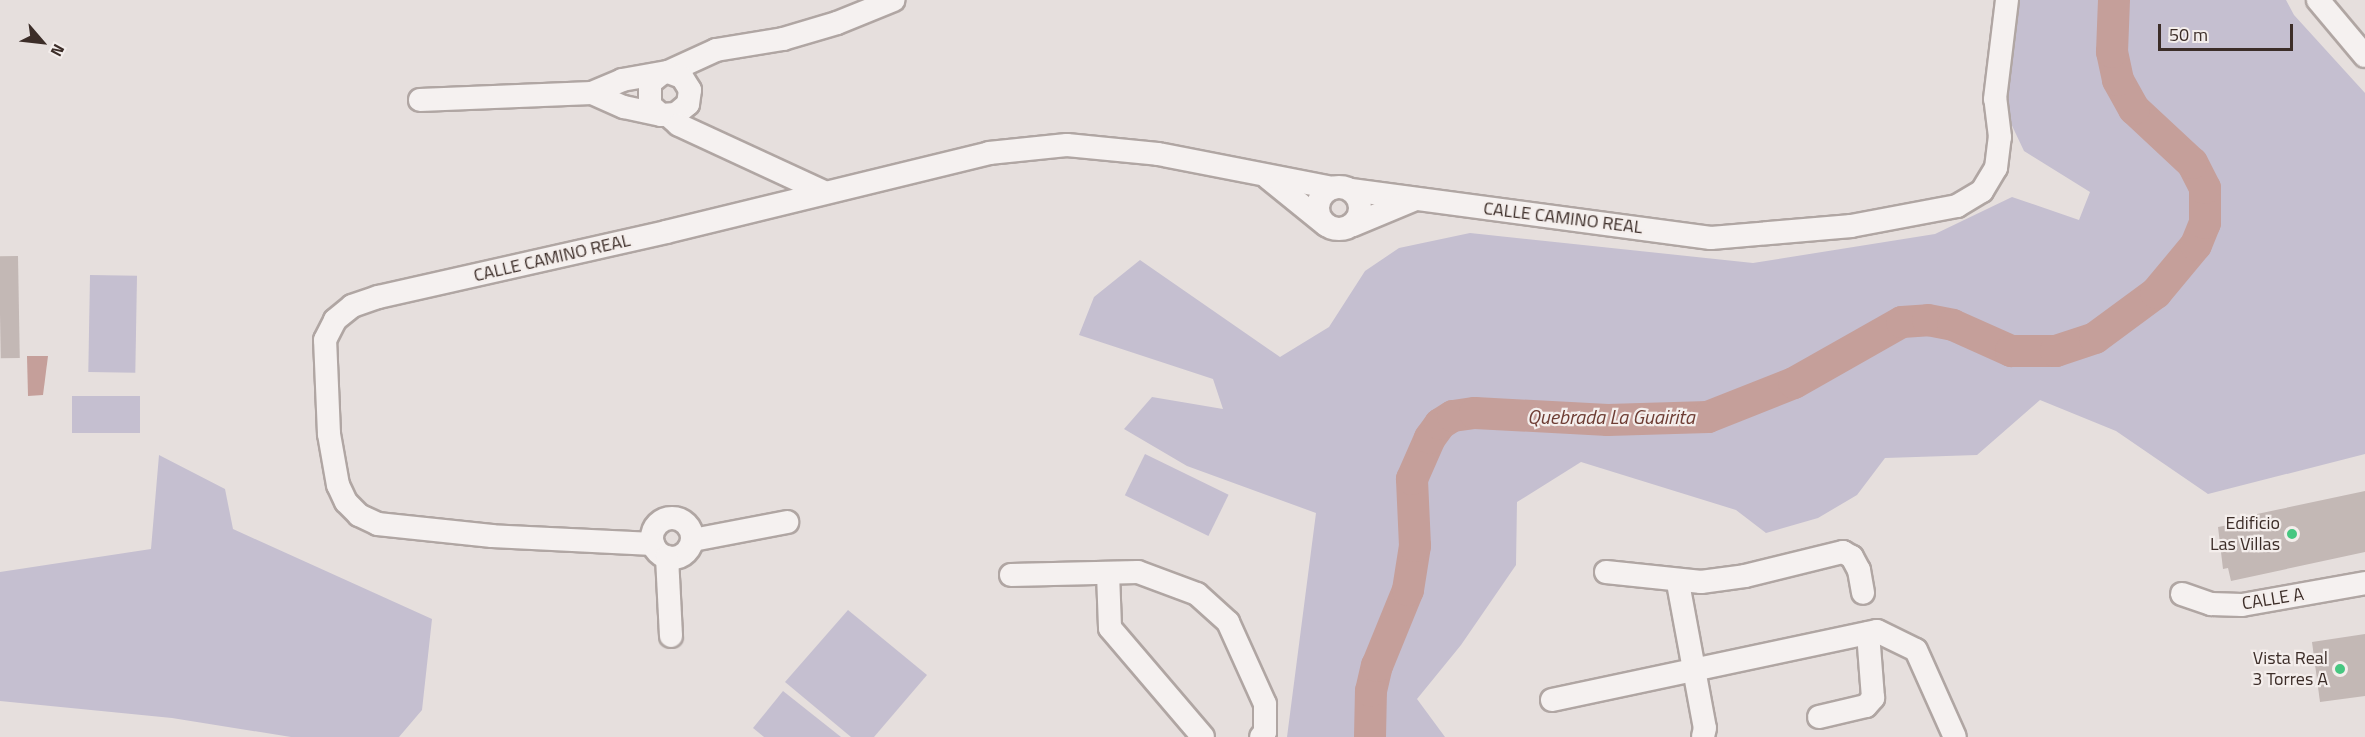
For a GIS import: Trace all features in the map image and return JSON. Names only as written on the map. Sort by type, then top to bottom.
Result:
[{"type":"street","points":[[822,191],[679,125],[647,98],[650,83],[665,73],[716,50],[783,39],[837,23],[894,0]]},
{"type":"street","name":"CALLE CAMINO REAL","points":[[693,540],[687,553],[660,551],[378,524],[359,515],[346,502],[338,485],[329,434],[326,340],[335,320],[352,306],[378,297],[666,232],[822,191],[989,153],[1067,145],[1158,154],[1266,177],[1415,200],[1711,238],[1762,235],[1896,220],[1957,206],[1982,191],[1996,168],[2000,137],[1995,99],[2007,0]]},
{"type":"street","points":[[2318,0],[2365,56]]},
{"type":"street","points":[[592,93],[624,107],[665,115],[683,110],[716,50]]},
{"type":"street","points":[[420,100],[592,93],[622,80],[665,73],[682,77],[709,139]]},
{"type":"street","points":[[622,80],[624,107]]},
{"type":"street","name":"CALLE CAMINO REAL","points":[[1266,177],[1326,226],[1335,230],[1415,200]]},
{"type":"street","points":[[1326,226],[1318,210],[1319,200],[1342,189],[1361,207],[1353,225]]},
{"type":"street","points":[[671,636],[658,524],[670,518],[689,526],[693,540],[787,522]]},
{"type":"street","points":[[1606,572],[1678,583],[1724,580],[1843,552],[1852,557],[1859,570],[1863,593]]},
{"type":"street","points":[[1011,575],[1138,572],[1197,594],[1228,622],[1265,704],[1261,737]]},
{"type":"street","points":[[1108,573],[1110,628],[1203,737]]},
{"type":"street","points":[[1678,583],[1705,728],[1702,737]]},
{"type":"street","name":"CALLE A","points":[[2182,594],[2211,604],[2242,605],[2365,583]]},
{"type":"street","points":[[1819,717],[1866,706],[1873,698],[1868,633]]},
{"type":"street","points":[[1552,700],[1868,633],[1889,635],[1916,650],[1955,737]]},
{"type":"shaded area","points":[[2020,0],[2286,0],[2294,15],[2365,93],[2365,454],[2208,494],[2116,431],[2040,400],[1977,455],[1885,458],[1857,495],[1818,518],[1766,533],[1736,510],[1581,462],[1517,502],[1516,565],[1461,645],[1417,699],[1445,737],[1287,737],[1316,513],[1187,466],[1124,429],[1152,397],[1223,409],[1213,379],[1079,335],[1094,297],[1140,260],[1280,357],[1329,327],[1365,271],[1399,248],[1470,233],[1753,263],[1935,234],[2012,197],[2079,220],[2090,192],[2024,151],[2006,113]]},
{"type":"shaded area","points":[[90,275],[137,276],[135,373],[88,372]]},
{"type":"shaded area","points":[[27,356],[48,356],[43,395],[28,396]]},
{"type":"shaded area","points":[[72,396],[140,396],[140,433],[72,433]]},
{"type":"shaded area","points":[[1145,454],[1229,495],[1208,536],[1125,495]]},
{"type":"shaded area","points":[[159,455],[225,489],[233,529],[432,619],[422,710],[399,737],[291,737],[172,718],[0,701],[0,572],[151,549]]},
{"type":"shaded area","points":[[848,610],[927,675],[874,737],[851,737],[785,682]]},
{"type":"shaded area","points":[[783,691],[841,737],[764,737],[753,728]]},
{"type":"building","points":[[0,256],[18,256],[20,358],[1,358]]},
{"type":"building","name":"Edificio Las Villas","points":[[2365,491],[2365,552],[2231,581],[2228,568],[2223,569],[2218,527],[2244,522],[2243,517]]},
{"type":"building","name":"Vista Real 3 Torres A","points":[[2365,634],[2365,696],[2320,702],[2312,642]]},
{"type":"waterway","name":"Quebrada La Guairita","points":[[1370,737],[1371,691],[1377,666],[1408,590],[1415,546],[1412,479],[1430,438],[1440,424],[1453,416],[1475,413],[1608,420],[1708,417],[1794,383],[1902,322],[1928,320],[1953,325],[2011,351],[2056,351],[2095,338],[2156,293],[2196,245],[2205,223],[2205,188],[2192,163],[2134,109],[2118,80],[2112,52],[2114,0]]},
{"type":"place","name":"Edificio Las Villas","points":[[2292,534]]},
{"type":"place","name":"Vista Real 3 Torres A","points":[[2340,669]]}]
